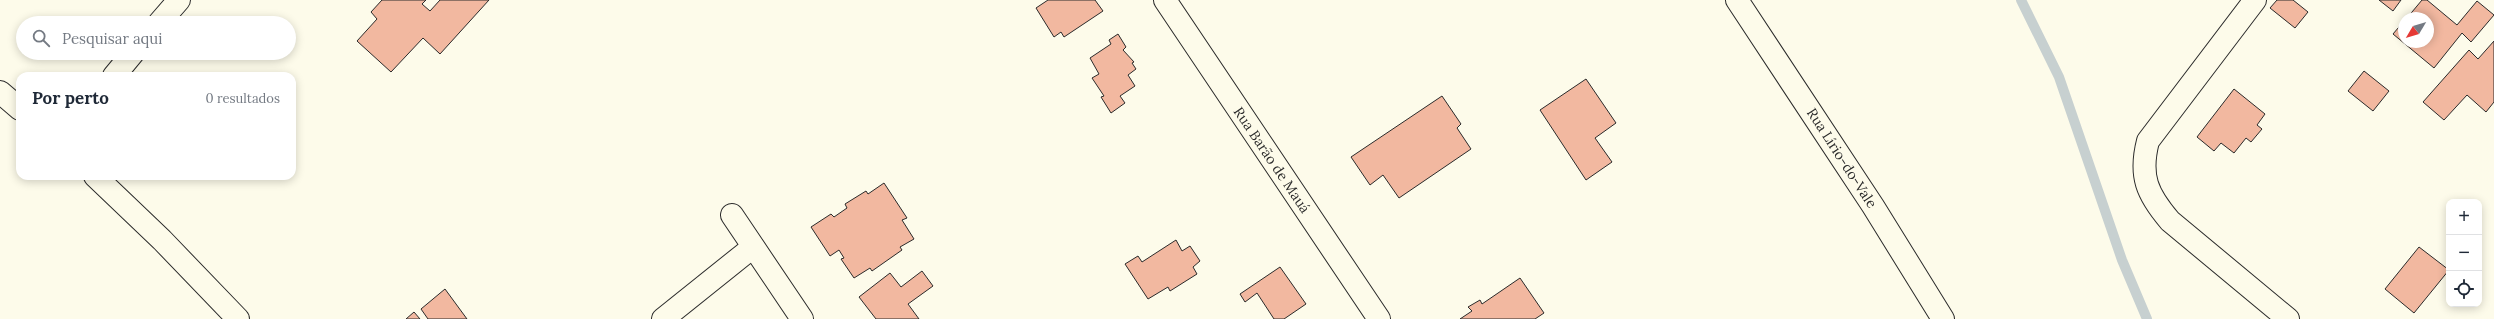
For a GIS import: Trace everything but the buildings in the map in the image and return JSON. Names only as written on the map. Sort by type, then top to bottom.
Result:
[{"type":"street","points":[[165,16],[179,0]]},
{"type":"street","name":"Rua Barão de Mauá","points":[[1165,0],[1379,319]]},
{"type":"street","name":"Rua Lírio-do-Vale","points":[[1737,0],[1856,180],[1943,319]]},
{"type":"street","points":[[2255,0],[2148,141],[2143,160],[2145,182],[2154,201],[2170,221],[2288,319]]},
{"type":"street","points":[[117,72],[127,60]]},
{"type":"street","points":[[0,92],[16,106]]},
{"type":"street","points":[[99,180],[162,240],[238,319]]},
{"type":"street","points":[[732,215],[802,319]]},
{"type":"street","points":[[663,319],[753,247]]},
{"type":"waterway","points":[[2021,0],[2059,77],[2122,260],[2147,319]]}]
